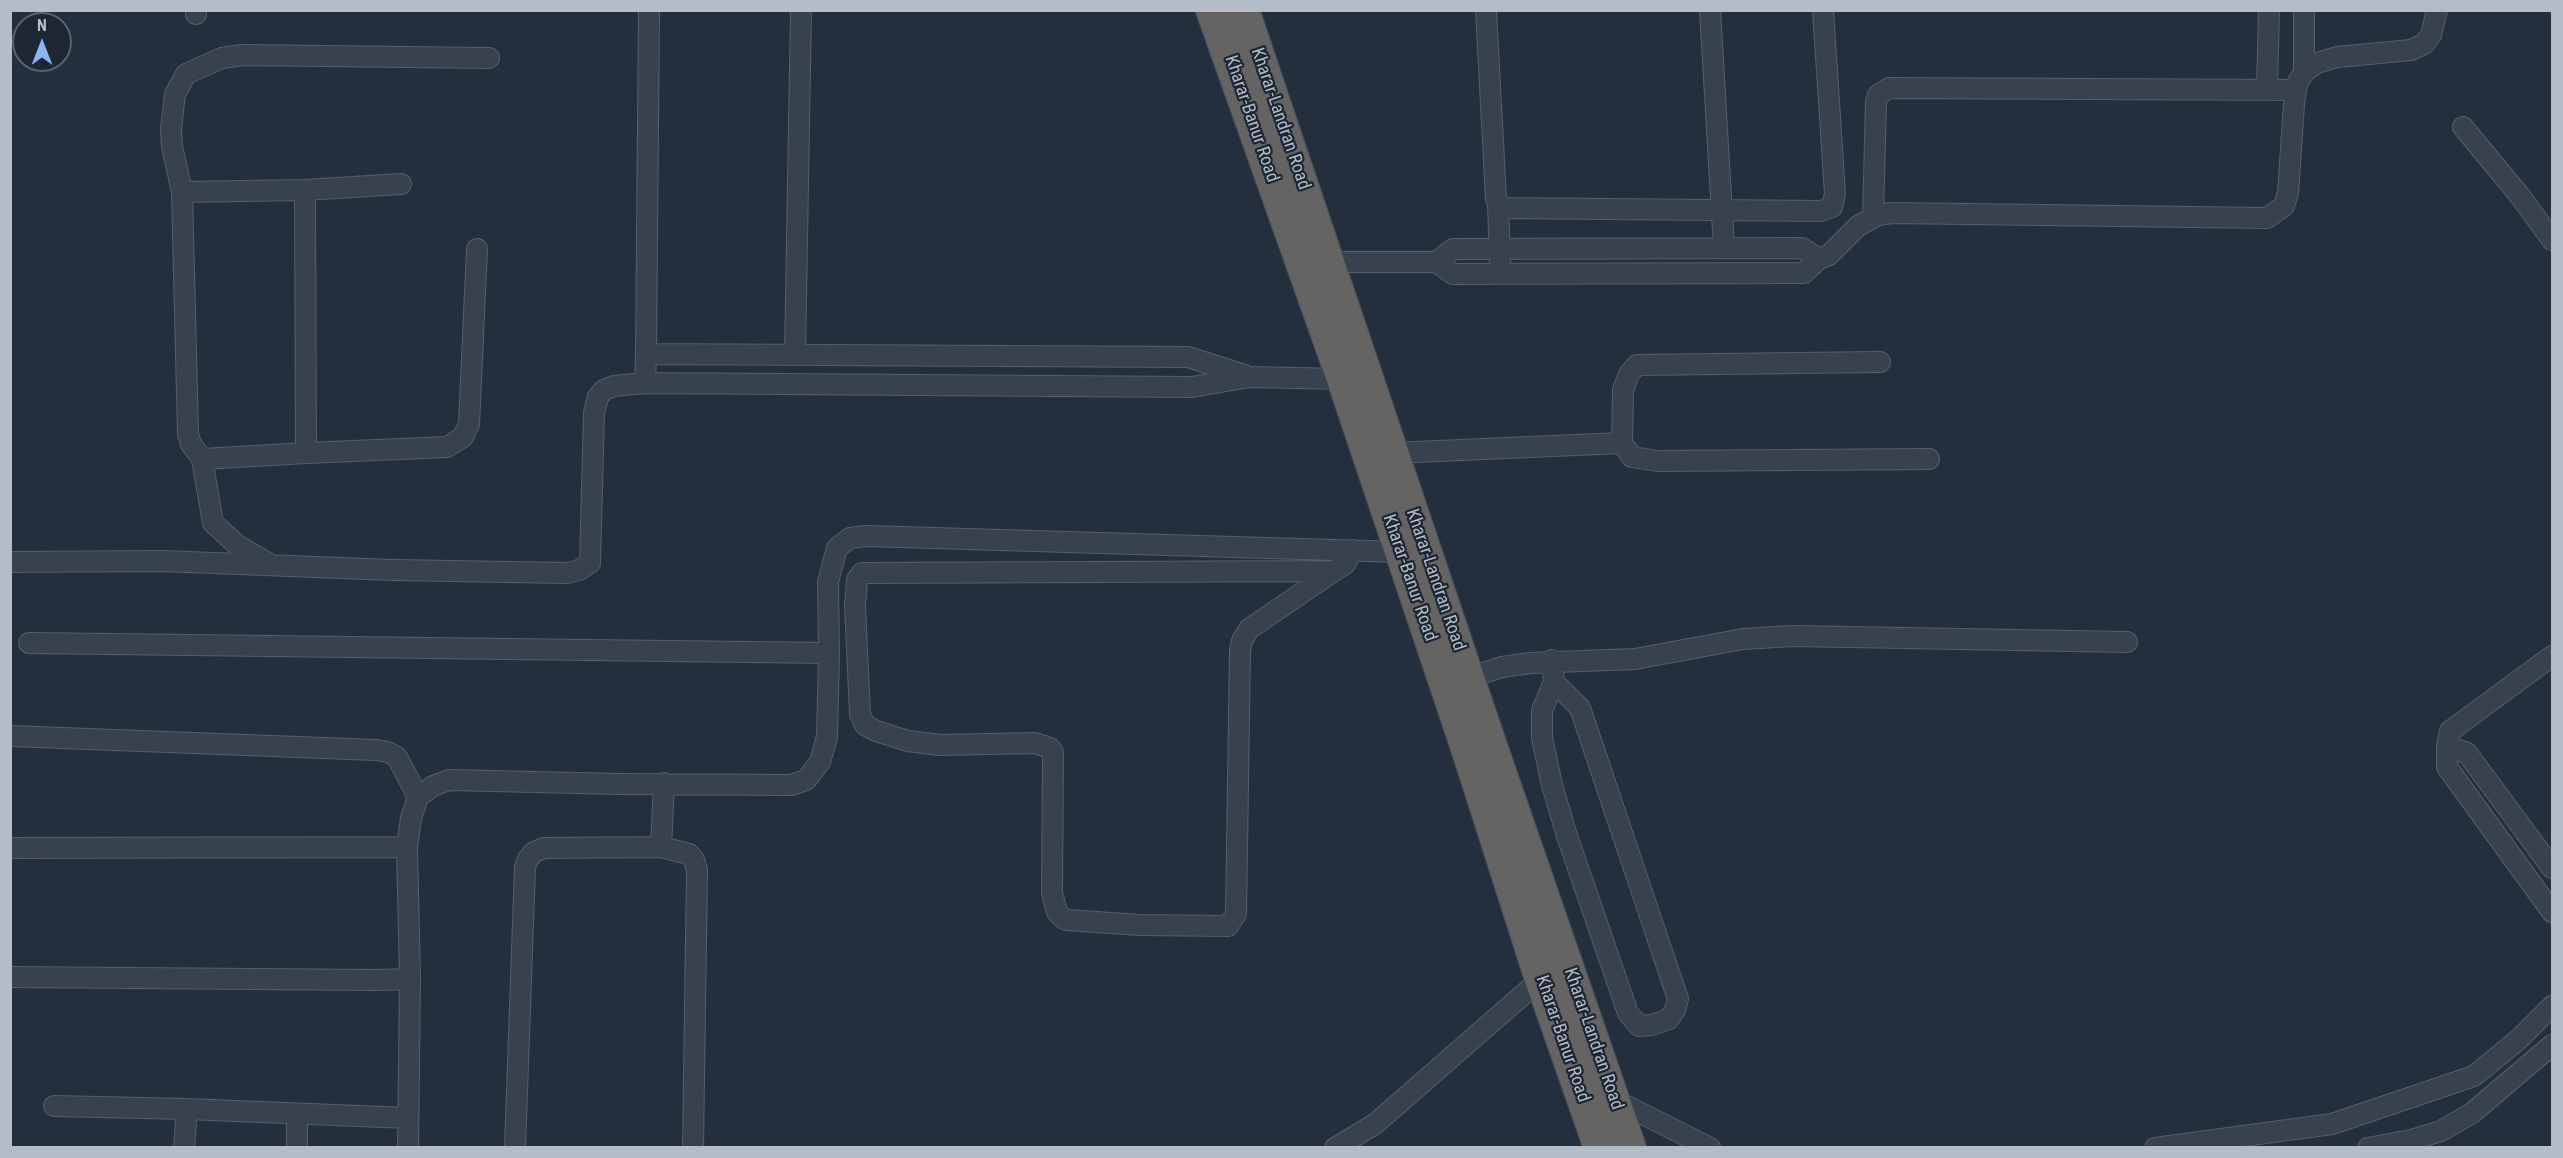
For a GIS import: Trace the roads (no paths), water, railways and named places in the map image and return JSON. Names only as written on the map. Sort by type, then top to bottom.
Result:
[{"type":"highway","name":"Kharar-Banur Road","points":[[1212,10],[1343,380],[1367,415],[1401,552],[1554,973],[1600,1148]]},
{"type":"highway","name":"Kharar-Landran Road","points":[[1244,10],[1328,262],[1367,415],[1392,453],[1468,678],[1554,973],[1613,1099],[1630,1148]]},
{"type":"street","points":[[645,383],[649,10]]},
{"type":"street","points":[[795,355],[801,10]]},
{"type":"street","points":[[1486,10],[1501,274]]},
{"type":"street","points":[[1710,10],[1724,249]]},
{"type":"street","points":[[1498,204],[1507,209],[1821,211],[1830,209],[1834,203],[1823,10]]},
{"type":"street","points":[[2267,90],[2269,10]]},
{"type":"street","points":[[1328,262],[1436,262],[1453,274],[1804,273],[1819,259],[1829,255],[1858,226],[1873,217],[1892,213],[2267,218],[2284,206],[2288,193],[2300,81],[2304,10]]},
{"type":"street","points":[[1873,217],[1876,102],[1878,95],[1889,88],[2267,90],[2300,81],[2317,63],[2337,57],[2411,50],[2424,44],[2431,35],[2437,10]]},
{"type":"street","points":[[270,564],[237,545],[213,523],[202,459],[191,444],[187,423],[182,192],[172,146],[172,114],[175,94],[186,74],[222,58],[242,56],[489,58]]},
{"type":"street","points":[[2463,126],[2553,240]]},
{"type":"street","points":[[182,192],[305,190],[401,184]]},
{"type":"street","points":[[305,190],[306,453]]},
{"type":"street","points":[[1436,262],[1453,249],[1802,248],[1819,259]]},
{"type":"street","points":[[202,459],[447,447],[463,437],[469,424],[477,249]]},
{"type":"street","points":[[646,354],[1188,357],[1249,377]]},
{"type":"street","points":[[1880,362],[1637,364],[1629,374],[1623,390],[1622,443],[1632,457],[1658,461],[1929,459]]},
{"type":"street","points":[[10,562],[270,564],[393,570],[568,573],[584,568],[590,563],[594,413],[598,398],[604,390],[614,386],[645,383],[1192,387],[1249,377],[1343,380]]},
{"type":"street","points":[[1392,453],[1622,443]]},
{"type":"street","points":[[408,1148],[410,979],[407,847],[411,818],[418,797],[433,786],[449,780],[791,785],[806,780],[820,762],[827,737],[828,582],[837,548],[850,538],[867,536],[1401,552]]},
{"type":"street","points":[[1334,571],[866,572],[858,576],[856,597],[860,714],[865,724],[876,731],[908,741],[940,745],[1035,743],[1050,748],[1053,752],[1052,893],[1057,912],[1066,920],[1140,925],[1228,926],[1236,914],[1240,650],[1242,641],[1249,629],[1345,564],[1352,550]]},
{"type":"street","points":[[1468,678],[1502,667],[1552,660],[1635,659],[1743,639],[1793,636],[2127,642]]},
{"type":"street","points":[[29,644],[829,653]]},
{"type":"street","points":[[2553,656],[2450,731],[2447,746],[2447,767],[2553,912]]},
{"type":"street","points":[[1552,660],[1554,682],[1542,710],[1542,738],[1555,795],[1628,1013],[1639,1026],[1652,1025],[1669,1019],[1678,999],[1676,991],[1580,708],[1554,682]]},
{"type":"street","points":[[10,736],[376,750],[387,752],[397,758],[418,797]]},
{"type":"street","points":[[2447,746],[2468,753],[2553,867]]},
{"type":"street","points":[[661,847],[663,783]]},
{"type":"street","points":[[10,848],[407,847]]},
{"type":"street","points":[[515,1148],[525,867],[528,859],[534,852],[544,848],[661,847],[689,855],[694,860],[697,870],[693,1148]]},
{"type":"street","points":[[1335,1148],[1375,1124],[1554,973]]},
{"type":"street","points":[[10,977],[410,979]]},
{"type":"street","points":[[2155,1148],[2332,1124],[2474,1076],[2519,1039],[2553,1006]]},
{"type":"street","points":[[2368,1148],[2411,1140],[2441,1131],[2472,1113],[2553,1045]]},
{"type":"street","points":[[1613,1099],[1710,1148]]},
{"type":"street","points":[[54,1106],[408,1118]]},
{"type":"street","points":[[184,1148],[187,1109]]},
{"type":"street","points":[[297,1114],[297,1148]]}]
